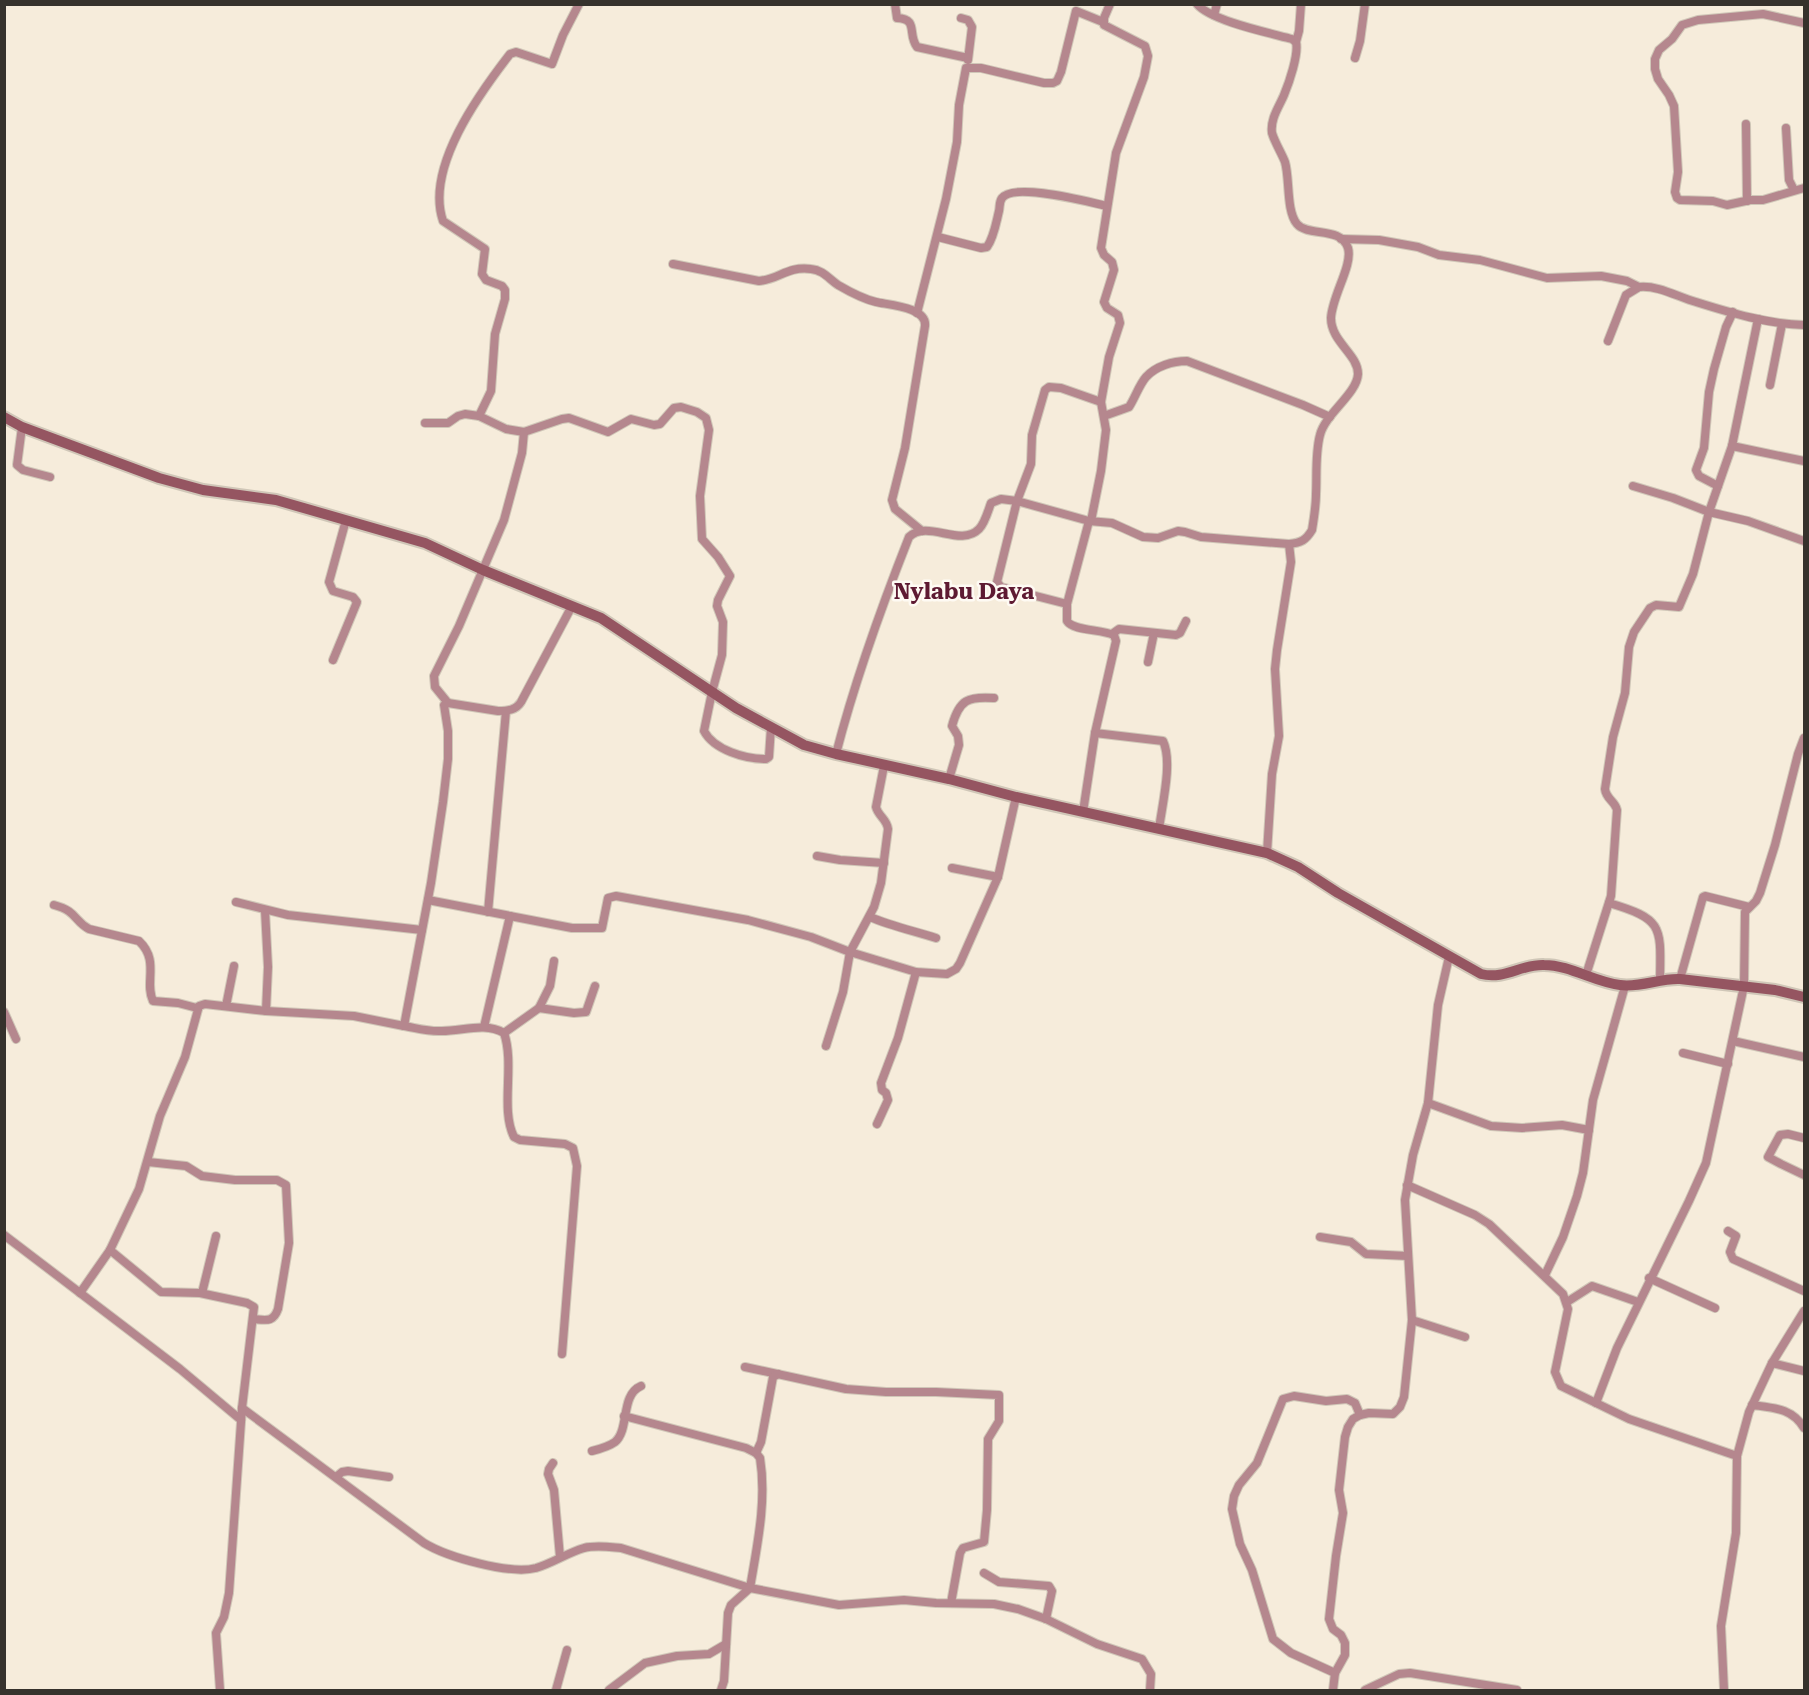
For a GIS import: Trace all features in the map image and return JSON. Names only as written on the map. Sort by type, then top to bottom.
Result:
[{"type":"street","points":[[479,416],[491,392],[495,333],[505,299],[505,290],[502,286],[486,280],[482,274],[485,249],[443,221],[440,207],[441,177],[446,160],[475,102],[510,54],[516,52],[552,64],[563,35],[579,4]]},
{"type":"street","points":[[895,4],[897,18],[907,19],[910,22],[917,47],[968,58]]},
{"type":"street","points":[[1103,22],[1110,4]]},
{"type":"street","points":[[1197,4],[1201,9],[1214,15],[1296,42]]},
{"type":"street","points":[[1214,15],[1217,4]]},
{"type":"street","points":[[1301,4],[1296,52],[1285,93],[1274,116],[1272,133],[1285,163],[1292,213],[1297,225],[1341,238],[1379,240],[1418,247],[1439,255],[1480,260],[1547,278],[1601,276],[1627,281],[1758,319],[1782,324],[1804,325]]},
{"type":"street","points":[[1354,58],[1360,41],[1365,4]]},
{"type":"street","points":[[1763,14],[1764,4]]},
{"type":"street","points":[[966,68],[981,68],[1044,83],[1058,81],[1078,8],[1103,22],[1110,30],[1145,46],[1148,56],[1144,77],[1116,153],[1101,248],[1104,255],[1112,262],[1114,270],[1104,302],[1107,308],[1119,315],[1120,323],[1109,357],[1101,402],[1106,425],[1101,471],[1066,616],[1069,625],[1112,634],[1119,629],[1176,635],[1180,633],[1186,621]]},
{"type":"street","points":[[1804,23],[1763,14],[1698,20],[1682,25],[1672,39],[1659,50],[1655,59],[1658,79],[1674,106],[1678,172],[1675,196],[1680,200],[1713,201],[1727,205],[1770,199],[1804,188]]},
{"type":"street","points":[[917,313],[938,237],[957,141],[959,105],[972,23],[961,18]]},
{"type":"street","points":[[1746,124],[1747,201]]},
{"type":"street","points":[[1786,128],[1789,180],[1794,190]]},
{"type":"street","points":[[938,237],[981,248],[987,247],[992,240],[1003,196],[1015,190],[1107,206]]},
{"type":"street","points":[[836,754],[850,699],[885,596],[909,537],[914,533],[921,531],[965,536],[972,534],[980,529],[991,503],[1001,499],[1017,501],[1090,521],[1112,523],[1149,538],[1185,532],[1201,537],[1289,544],[1300,543],[1307,539],[1312,530],[1320,435],[1358,377],[1357,368],[1336,339],[1331,320],[1334,299],[1349,258],[1348,247],[1341,238]]},
{"type":"street","points":[[673,264],[759,281],[770,279],[794,268],[815,269],[863,298],[876,303],[896,305],[917,313],[926,321],[905,448],[892,500],[895,509],[921,531]]},
{"type":"street","points":[[1608,340],[1626,295],[1639,286]]},
{"type":"street","points":[[1718,486],[1700,476],[1696,470],[1704,447],[1709,392],[1714,369],[1726,327],[1733,312]]},
{"type":"street","points":[[1586,975],[1610,903],[1617,810],[1616,805],[1607,798],[1605,789],[1613,737],[1625,693],[1629,647],[1634,632],[1650,608],[1656,605],[1678,607],[1693,574],[1709,512],[1732,446],[1758,319]]},
{"type":"street","points":[[1770,385],[1782,324]]},
{"type":"street","points":[[1104,416],[1129,407],[1146,376],[1167,364],[1187,361],[1330,417]]},
{"type":"street","points":[[1068,604],[1001,587],[997,584],[1017,501],[1031,464],[1032,435],[1047,388],[1061,388],[1101,402]]},
{"type":"street","points":[[425,423],[448,423],[465,414],[479,416],[506,429],[524,432],[569,418],[603,432],[612,431],[625,421],[632,419],[654,425],[660,424],[668,418],[674,408],[681,407],[697,412],[706,418],[710,430],[700,496],[702,539],[730,576],[718,600],[717,606],[723,622],[723,655],[704,731],[714,743],[739,755],[766,759],[770,752],[771,727]]},
{"type":"street","points":[[4,417],[22,427],[159,478],[203,490],[276,500],[425,543],[483,570],[601,618],[712,692],[804,745],[1016,797],[1267,853],[1298,867],[1338,893],[1481,974],[1491,976],[1544,964],[1625,986],[1660,979],[1680,979],[1775,990],[1804,997]]},
{"type":"street","points":[[22,427],[17,465],[23,470],[50,477]]},
{"type":"street","points":[[524,432],[516,481],[504,520],[434,676],[435,687],[448,703],[506,711],[517,707],[572,606]]},
{"type":"street","points":[[1732,446],[1804,461]]},
{"type":"street","points":[[1633,486],[1709,512],[1748,521],[1804,541]]},
{"type":"street","points":[[333,660],[357,602],[353,597],[333,591],[329,582],[346,520]]},
{"type":"street","points":[[1267,853],[1272,774],[1279,736],[1276,650],[1291,562],[1289,544]]},
{"type":"street","points":[[1148,662],[1154,633]]},
{"type":"street","points":[[1083,812],[1095,733],[1116,641],[1112,634]]},
{"type":"street","points":[[949,779],[959,745],[958,736],[952,726],[956,709],[963,702],[976,698],[994,698]]},
{"type":"street","points":[[404,1026],[428,900],[448,759],[448,731],[444,706],[448,703]]},
{"type":"street","points":[[488,912],[506,711]]},
{"type":"street","points":[[1095,733],[1163,741],[1166,748],[1167,765],[1159,829]]},
{"type":"street","points":[[1596,1403],[1638,1302],[1706,1163],[1744,986],[1745,912],[1756,901],[1760,893],[1804,738]]},
{"type":"street","points":[[826,1046],[843,992],[850,952],[870,917],[881,883],[887,822],[877,813],[876,807],[884,766]]},
{"type":"street","points":[[428,900],[572,928],[601,929],[608,898],[616,896],[748,920],[811,937],[850,952],[916,972],[947,974],[956,969],[998,877],[1016,797]]},
{"type":"street","points":[[818,856],[884,863]]},
{"type":"street","points":[[952,868],[998,877]]},
{"type":"street","points":[[1680,979],[1703,897],[1749,907]]},
{"type":"street","points":[[236,902],[288,915],[422,930]]},
{"type":"street","points":[[1610,903],[1643,915],[1653,922],[1661,949],[1660,979]]},
{"type":"street","points":[[54,905],[71,911],[89,929],[139,941],[145,947],[151,965],[153,1001],[178,1003],[197,1008],[206,1004],[266,1011],[354,1016],[443,1032],[484,1027],[496,1028],[504,1033],[508,1043],[508,1099],[511,1132],[520,1140],[570,1146],[573,1148],[577,1166],[562,1354]]},
{"type":"street","points":[[265,910],[268,967],[266,1011]]},
{"type":"street","points":[[484,1027],[510,916]]},
{"type":"street","points":[[870,917],[887,925],[908,928],[936,938]]},
{"type":"street","points":[[1333,1690],[1335,1673],[1345,1655],[1345,1643],[1341,1635],[1333,1629],[1329,1619],[1335,1556],[1343,1513],[1339,1490],[1348,1427],[1353,1419],[1360,1415],[1393,1414],[1400,1407],[1404,1397],[1412,1320],[1404,1215],[1407,1185],[1428,1103],[1438,1005],[1449,957]]},
{"type":"street","points":[[504,1033],[539,1008],[550,986],[554,961]]},
{"type":"street","points":[[226,1006],[234,966]]},
{"type":"street","points":[[877,1124],[888,1100],[881,1083],[898,1038],[916,972]]},
{"type":"street","points":[[539,1008],[574,1013],[586,1012],[595,986]]},
{"type":"street","points":[[1545,1275],[1563,1237],[1577,1196],[1593,1100],[1625,986]]},
{"type":"street","points":[[80,1293],[110,1250],[138,1189],[160,1116],[185,1058],[197,1008]]},
{"type":"street","points":[[4,1011],[16,1039]]},
{"type":"street","points":[[1733,1041],[1804,1057]]},
{"type":"street","points":[[1683,1053],[1728,1064]]},
{"type":"street","points":[[1428,1103],[1491,1126],[1522,1128],[1562,1125],[1589,1130]]},
{"type":"street","points":[[1804,1138],[1788,1134],[1780,1135],[1768,1157],[1804,1175]]},
{"type":"street","points":[[148,1162],[186,1166],[202,1176],[235,1180],[277,1180],[286,1185],[289,1243],[278,1309],[275,1317],[270,1320],[253,1319]]},
{"type":"street","points":[[1407,1185],[1490,1224],[1563,1294],[1568,1309],[1555,1372],[1562,1386],[1629,1419],[1737,1456]]},
{"type":"street","points":[[1728,1231],[1736,1236],[1730,1252],[1733,1259],[1804,1290]]},
{"type":"street","points":[[4,1235],[180,1369],[241,1420]]},
{"type":"street","points":[[202,1293],[216,1236]]},
{"type":"street","points":[[1320,1237],[1351,1242],[1366,1254],[1408,1256]]},
{"type":"street","points":[[110,1250],[161,1292],[202,1293],[251,1305],[254,1311],[242,1408],[229,1600],[216,1633],[220,1690]]},
{"type":"street","points":[[1650,1278],[1715,1308]]},
{"type":"street","points":[[1567,1302],[1592,1286],[1638,1302]]},
{"type":"street","points":[[1724,1690],[1721,1626],[1736,1533],[1737,1456],[1742,1432],[1772,1363],[1804,1311]]},
{"type":"street","points":[[1412,1320],[1465,1337]]},
{"type":"street","points":[[1772,1363],[1804,1371]]},
{"type":"street","points":[[745,1367],[846,1389],[999,1395],[999,1421],[988,1439],[984,1542],[963,1548],[960,1553],[951,1603]]},
{"type":"street","points":[[756,1453],[761,1442],[773,1377],[778,1374]]},
{"type":"street","points":[[592,1450],[609,1446],[617,1441],[633,1392],[641,1386]]},
{"type":"street","points":[[1335,1673],[1291,1653],[1273,1639],[1252,1570],[1240,1544],[1232,1509],[1239,1485],[1257,1463],[1283,1399],[1294,1396],[1326,1401],[1347,1399],[1354,1403],[1360,1415]]},
{"type":"street","points":[[1752,1405],[1782,1409],[1792,1414],[1804,1428]]},
{"type":"street","points":[[242,1408],[424,1543],[442,1551],[514,1571],[538,1568],[560,1557],[591,1547],[621,1548],[750,1588],[839,1605],[885,1600],[994,1604],[1046,1618],[1097,1644],[1142,1659],[1151,1674],[1150,1690]]},
{"type":"street","points":[[624,1416],[746,1448],[760,1458],[762,1496],[760,1528],[750,1588],[729,1609],[724,1681],[721,1690]]},
{"type":"street","points":[[552,1463],[548,1474],[554,1490],[560,1557]]},
{"type":"street","points":[[336,1477],[348,1471],[389,1477]]},
{"type":"street","points":[[984,1574],[999,1582],[1049,1586],[1052,1591],[1046,1618]]},
{"type":"street","points":[[609,1690],[645,1662],[677,1656],[709,1654],[726,1644]]},
{"type":"street","points":[[556,1690],[567,1650]]},
{"type":"street","points":[[1365,1690],[1399,1674],[1410,1673],[1517,1690]]},
{"type":"district","name":"Nylabu Daya","points":[[964,591]]}]
